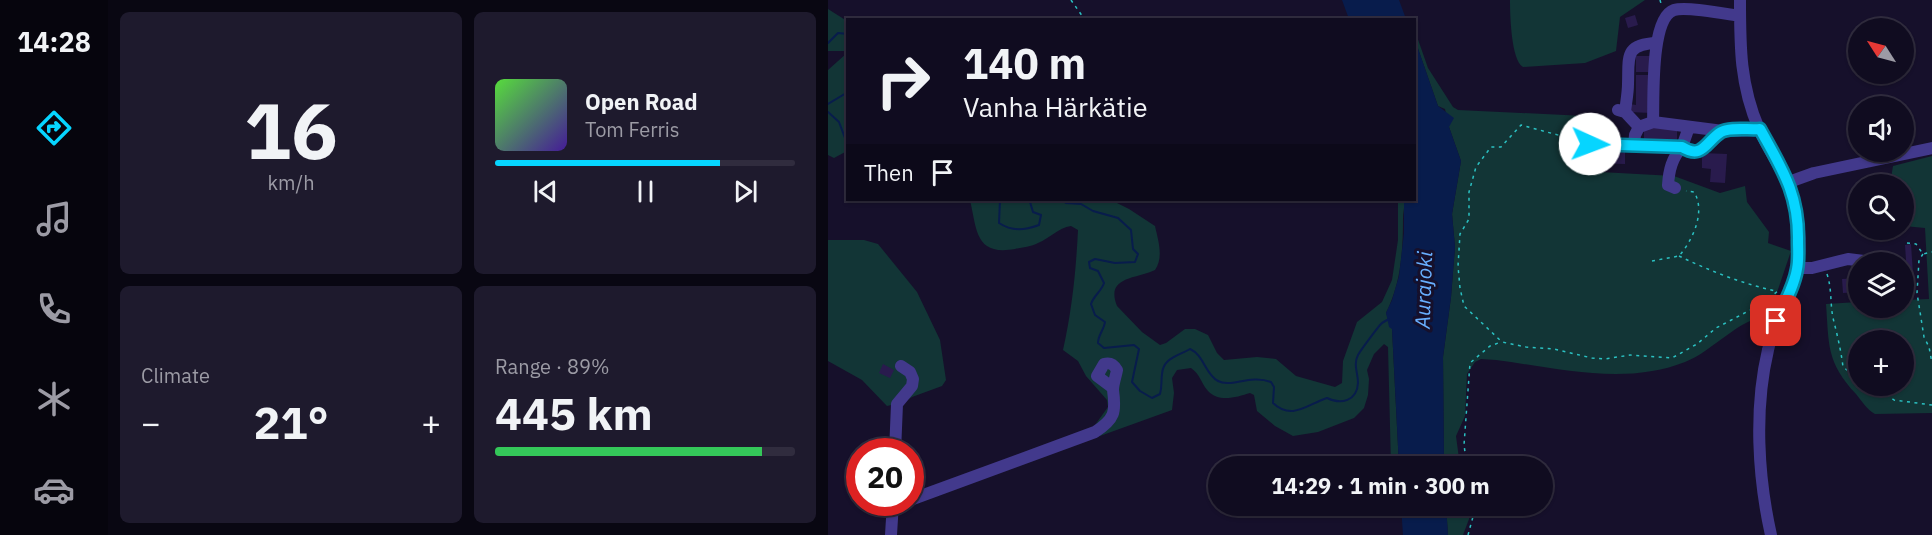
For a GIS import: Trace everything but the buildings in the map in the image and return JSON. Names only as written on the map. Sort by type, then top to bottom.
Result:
[{"type":"street","points":[[1740,0],[1742,73],[1760,129],[1788,182],[1795,201],[1798,221],[1798,268],[1776,321],[1767,352],[1761,394],[1761,475],[1771,535]]},
{"type":"street","points":[[1653,122],[1657,43],[1663,19],[1672,10],[1679,9],[1740,16]]},
{"type":"street","points":[[1639,127],[1621,111],[1628,86],[1628,58],[1636,46],[1657,43]]},
{"type":"street","points":[[1634,145],[1639,127],[1653,122],[1723,131],[1760,129]]},
{"type":"street","points":[[1675,188],[1668,185],[1669,172],[1689,127]]},
{"type":"street","points":[[1590,144],[1682,147],[1689,152],[1697,152],[1723,131]]},
{"type":"street","points":[[1788,182],[1814,173],[1932,148]]},
{"type":"street","points":[[1798,268],[1812,268],[1848,259]]},
{"type":"street","points":[[896,438],[897,404],[912,386],[913,379],[910,372],[901,366]]},
{"type":"street","points":[[924,495],[1095,432],[1103,427],[1114,410],[1116,399],[1113,388]]},
{"type":"street","points":[[891,535],[894,516]]},
{"type":"path","points":[[1071,0],[1084,18]]},
{"type":"path","points":[[1502,342],[1464,306],[1460,288],[1458,266],[1460,234],[1469,219],[1469,192],[1476,167],[1491,147],[1501,147],[1521,125],[1585,142],[1588,116]]},
{"type":"path","points":[[1675,188],[1694,192],[1698,201],[1696,226],[1679,256]]},
{"type":"path","points":[[1907,243],[1916,244],[1923,254]]},
{"type":"path","points":[[1931,257],[1931,252],[1923,254],[1919,260],[1917,293],[1924,337],[1929,347],[1932,363]]},
{"type":"path","points":[[1652,261],[1679,256],[1714,272],[1757,287],[1776,291],[1790,289]]},
{"type":"path","points":[[1824,265],[1830,285],[1833,316],[1844,367],[1848,370]]},
{"type":"path","points":[[1466,456],[1464,445],[1470,363],[1490,346],[1502,342],[1605,359],[1630,355],[1672,358],[1691,348],[1716,328],[1758,306],[1776,291]]},
{"type":"path","points":[[1888,396],[1894,400],[1932,405]]},
{"type":"path","points":[[1468,535],[1473,516]]},
{"type":"green space","points":[[1510,0],[1645,0],[1620,17],[1616,51],[1585,63],[1523,67],[1516,56],[1514,46]]},
{"type":"green space","points":[[828,9],[846,20],[846,51],[828,51]]},
{"type":"green space","points":[[1416,34],[1428,68],[1453,107],[1458,110],[1585,116],[1582,171],[1674,176],[1720,193],[1745,186],[1747,202],[1769,232],[1768,243],[1791,251],[1769,316],[1747,322],[1685,362],[1638,373],[1591,373],[1481,359],[1475,362],[1467,374],[1465,416],[1456,436],[1459,456],[1444,456],[1443,357],[1455,247],[1452,214],[1461,161],[1445,109],[1438,106],[1416,43]]},
{"type":"green space","points":[[846,54],[846,152],[834,158],[828,155],[828,70]]},
{"type":"green space","points":[[1932,156],[1932,413],[1875,414],[1857,396],[1914,396],[1914,330],[1848,330],[1848,385],[1834,362],[1829,342],[1826,304],[1848,303],[1848,318],[1914,318],[1914,300],[1929,299],[1925,228],[1914,227],[1914,174],[1892,174],[1893,166]]},
{"type":"green space","points":[[970,201],[1113,201],[1155,226],[1160,248],[1158,265],[1155,270],[1125,280],[1115,289],[1114,296],[1117,306],[1142,332],[1160,345],[1185,329],[1195,329],[1208,335],[1217,353],[1224,360],[1257,357],[1276,359],[1296,376],[1335,387],[1342,383],[1343,361],[1357,322],[1382,302],[1392,280],[1398,240],[1398,201],[1404,201],[1400,267],[1395,290],[1386,313],[1392,329],[1398,456],[1391,456],[1388,347],[1384,344],[1374,354],[1367,370],[1368,395],[1364,408],[1354,418],[1318,432],[1293,436],[1275,426],[1257,411],[1254,395],[1250,393],[1223,398],[1212,395],[1191,368],[1177,370],[1172,378],[1174,393],[1172,410],[1100,436],[1095,425],[1108,407],[1107,400],[1086,376],[1078,361],[1063,350],[1073,290],[1078,230],[1071,226],[1066,227],[1042,241],[1015,249],[992,249],[980,238]]},
{"type":"green space","points":[[828,240],[864,240],[878,244],[917,292],[940,340],[946,380],[942,386],[904,402],[887,406],[862,380],[828,361]]},
{"type":"green space","points":[[1447,516],[1469,516],[1463,535],[1448,535]]},
{"type":"water","points":[[1342,0],[1399,0],[1406,18],[1349,18]]},
{"type":"water","name":"Aurajoki","points":[[1416,43],[1438,106],[1454,118],[1449,127],[1461,161],[1452,214],[1455,247],[1443,357],[1444,456],[1398,456],[1392,329],[1389,327],[1386,313],[1399,276],[1404,233],[1404,201],[1416,201]]},
{"type":"water","points":[[1402,516],[1447,516],[1448,535],[1403,535]]},
{"type":"waterway","points":[[828,43],[838,33],[846,34]]},
{"type":"waterway","points":[[828,104],[846,93]]},
{"type":"waterway","points":[[828,112],[839,122],[846,138]]},
{"type":"waterway","points":[[1000,201],[999,223],[1009,228],[1019,229],[1039,225],[1041,215],[1033,212],[1030,202],[1033,201]]},
{"type":"waterway","points":[[1063,201],[1081,204],[1093,211],[1118,218],[1131,230],[1133,249],[1138,254],[1135,262],[1115,263],[1095,259],[1089,262],[1090,268],[1098,271],[1104,283],[1091,304],[1095,315],[1105,322],[1098,343],[1104,348],[1134,345],[1139,349],[1132,382],[1140,391],[1152,398],[1160,394],[1165,364],[1190,349],[1218,381],[1229,383],[1256,379],[1271,382],[1274,387],[1273,403],[1287,411],[1300,410],[1327,398],[1338,401],[1347,400],[1355,394],[1357,389],[1358,355],[1379,326],[1389,319]]},
{"type":"route","points":[[1590,144],[1682,147],[1689,152],[1697,152],[1723,131],[1760,129],[1788,182],[1795,201],[1798,221],[1798,268],[1776,321]]}]
